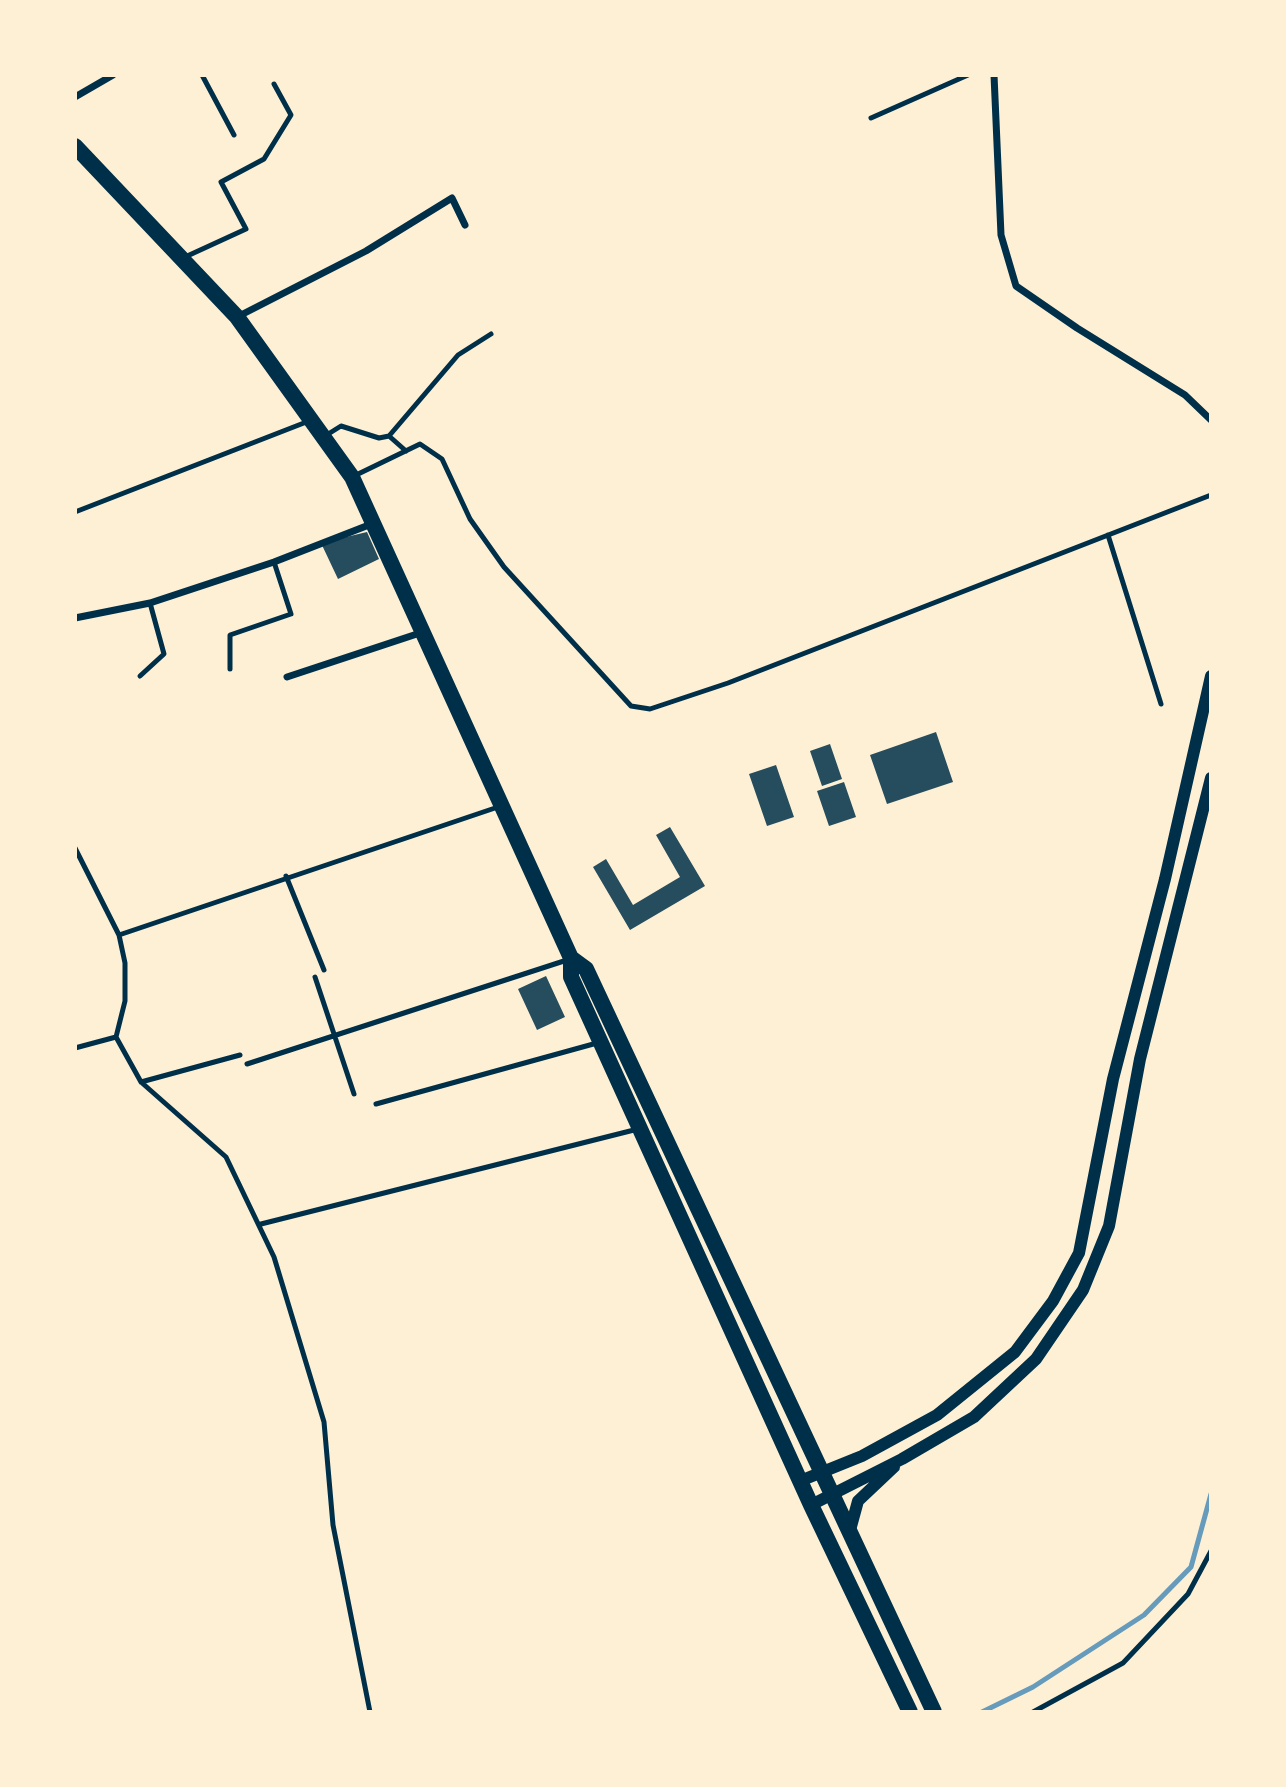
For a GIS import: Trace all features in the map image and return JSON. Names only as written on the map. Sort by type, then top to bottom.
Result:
[{"type":"main road","points":[[75,146],[237,317],[352,477],[571,958],[571,977],[600,1042],[811,1505],[910,1712]]},
{"type":"main road","points":[[571,958],[586,969],[934,1712]]},
{"type":"street","points":[[75,97],[113,75]]},
{"type":"street","points":[[994,75],[1000,235],[1016,286],[1077,328],[1185,395],[1211,420]]},
{"type":"street","points":[[237,317],[366,251],[452,198],[465,225]]},
{"type":"street","points":[[75,618],[150,603],[274,562],[374,522]]},
{"type":"street","points":[[287,677],[424,632]]},
{"type":"street","points":[[800,1481],[862,1456],[937,1415],[1015,1352],[1053,1301],[1079,1253],[1119,1054],[1165,879],[1211,676]]},
{"type":"street","points":[[811,1505],[902,1459],[974,1417],[1036,1359],[1083,1290],[1109,1226],[1140,1059],[1211,778]]},
{"type":"street","points":[[849,1534],[858,1501],[902,1459]]},
{"type":"lane","points":[[202,75],[234,135]]},
{"type":"lane","points":[[870,118],[968,75]]},
{"type":"lane","points":[[182,258],[246,229],[221,182],[264,159],[291,116],[274,84]]},
{"type":"lane","points":[[323,437],[341,426],[379,439],[389,436],[458,355],[491,334]]},
{"type":"lane","points":[[75,512],[312,420]]},
{"type":"lane","points":[[389,436],[406,451]]},
{"type":"lane","points":[[352,477],[420,444],[442,459],[470,519],[504,566],[631,706],[650,709],[728,683],[1211,495]]},
{"type":"lane","points":[[1108,535],[1161,704]]},
{"type":"lane","points":[[230,669],[230,635],[291,614],[274,562]]},
{"type":"lane","points":[[140,676],[164,654],[150,603]]},
{"type":"lane","points":[[119,934],[501,806]]},
{"type":"lane","points":[[75,848],[119,934],[125,963],[125,1001],[117,1037],[141,1082],[226,1157],[261,1224],[274,1257],[324,1422],[333,1525],[370,1712]]},
{"type":"lane","points":[[286,876],[324,970]]},
{"type":"lane","points":[[247,1064],[337,1037],[571,958]]},
{"type":"lane","points":[[315,977],[354,1094]]},
{"type":"lane","points":[[75,1048],[117,1037]]},
{"type":"lane","points":[[376,1104],[600,1042]]},
{"type":"lane","points":[[141,1082],[240,1055]]},
{"type":"lane","points":[[261,1224],[640,1129]]},
{"type":"lane","points":[[1033,1712],[1123,1663],[1188,1594],[1211,1551]]},
{"type":"building","points":[[367,532],[379,559],[338,579],[321,543]]},
{"type":"building","points":[[936,732],[953,782],[887,804],[870,755]]},
{"type":"building","points":[[830,744],[842,779],[822,786],[810,751]]},
{"type":"building","points":[[776,765],[794,817],[767,826],[749,774]]},
{"type":"building","points":[[844,782],[856,817],[829,826],[817,791]]},
{"type":"building","points":[[670,827],[705,886],[630,930],[593,867],[606,859],[633,905],[680,877],[656,835]]},
{"type":"building","points":[[546,976],[565,1017],[537,1030],[518,989]]},
{"type":"waterway","points":[[982,1712],[1033,1687],[1144,1615],[1191,1567],[1211,1494]]}]
